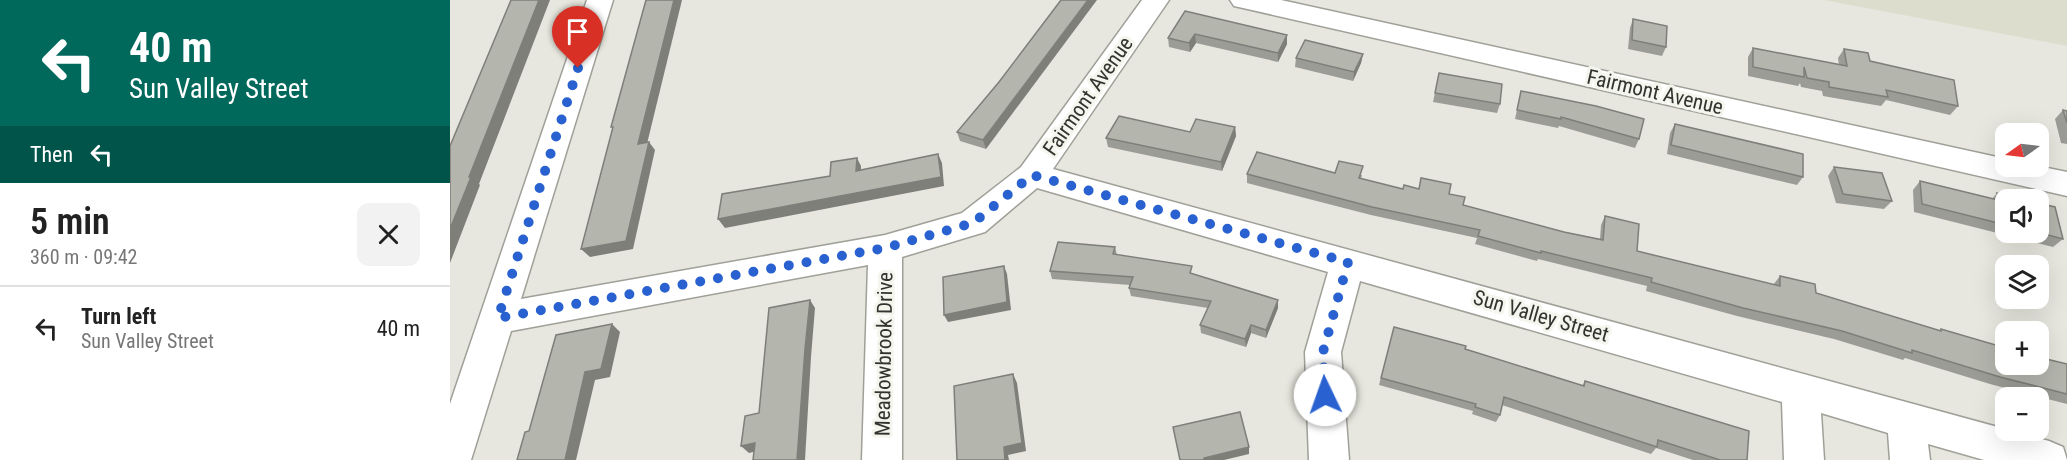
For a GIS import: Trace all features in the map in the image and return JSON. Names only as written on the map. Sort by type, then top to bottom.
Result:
[{"type":"street","points":[[451,460],[600,0]]},
{"type":"street","name":"Fairmont Avenue","points":[[498,318],[885,248],[973,223],[1032,175],[1156,0]]},
{"type":"street","name":"Fairmont Avenue","points":[[1243,0],[2067,184]]},
{"type":"street","name":"Sun Valley Street","points":[[1032,175],[1906,418],[2049,460]]},
{"type":"street","name":"Meadowbrook Drive","points":[[882,460],[885,248]]},
{"type":"street","points":[[1329,460],[1323,352],[1348,262]]},
{"type":"street","points":[[1800,389],[1804,460]]},
{"type":"street","points":[[1906,418],[1910,460]]},
{"type":"shaded area","points":[[1824,0],[2067,0],[2067,46]]},
{"type":"building","points":[[511,0],[539,0],[450,229],[450,146]]},
{"type":"building","points":[[646,0],[674,0],[638,144],[649,142],[626,241],[581,249],[613,127],[611,127]]},
{"type":"building","points":[[1061,0],[1088,0],[983,140],[957,132],[999,82]]},
{"type":"building","points":[[1185,11],[1287,35],[1278,53],[1195,34],[1189,43],[1168,38]]},
{"type":"building","points":[[1633,19],[1667,26],[1666,47],[1632,40]]},
{"type":"building","points":[[1305,40],[1363,54],[1354,72],[1296,58]]},
{"type":"building","points":[[1753,48],[1847,66],[1844,49],[1868,53],[1870,61],[1954,80],[1958,106],[1886,90],[1888,97],[1829,87],[1829,82],[1807,78],[1804,67],[1804,77],[1753,67]]},
{"type":"building","points":[[1439,73],[1502,84],[1500,104],[1435,93]]},
{"type":"building","points":[[1521,91],[1596,106],[1644,119],[1639,139],[1561,117],[1561,119],[1517,110]]},
{"type":"building","points":[[2063,110],[2067,111],[2067,123]]},
{"type":"building","points":[[1119,116],[1190,132],[1196,119],[1235,127],[1221,162],[1106,138]]},
{"type":"building","points":[[1675,124],[1803,154],[1803,177],[1671,145]]},
{"type":"building","points":[[1257,152],[1335,173],[1339,161],[1363,166],[1359,178],[1403,189],[1404,185],[1419,189],[1421,178],[1451,184],[1449,194],[1465,197],[1463,205],[1564,232],[1603,240],[1605,216],[1639,224],[1637,251],[1780,286],[1780,276],[1815,284],[1816,293],[1995,345],[1995,375],[2049,375],[2049,360],[2067,364],[2067,394],[2049,389],[2049,387],[2039,387],[2000,377],[1912,350],[1912,353],[1842,331],[1743,308],[1651,282],[1652,278],[1478,236],[1480,230],[1372,207],[1247,174]]},
{"type":"building","points":[[938,154],[941,177],[718,219],[722,194],[830,176],[831,162],[857,158],[856,171]]},
{"type":"building","points":[[1834,167],[1882,173],[1892,201],[1843,194]]},
{"type":"building","points":[[1920,181],[1995,199],[1995,222],[1922,204]]},
{"type":"building","points":[[2049,206],[2055,207],[2063,239],[2049,235]]},
{"type":"building","points":[[1058,242],[1115,247],[1113,254],[1192,266],[1190,273],[1278,300],[1266,330],[1251,325],[1245,339],[1200,325],[1211,301],[1129,288],[1133,277],[1050,271]]},
{"type":"building","points":[[1004,266],[1007,302],[944,315],[943,277]]},
{"type":"building","points":[[810,300],[797,460],[753,460],[755,443],[741,446],[745,416],[759,413],[769,308]]},
{"type":"building","points":[[612,324],[601,369],[585,372],[565,460],[517,460],[525,432],[529,431],[556,335]]},
{"type":"building","points":[[1394,327],[1466,346],[1465,349],[1584,386],[1585,381],[1749,431],[1747,460],[1720,460],[1658,440],[1657,447],[1504,397],[1500,415],[1475,407],[1476,404],[1381,378]]},
{"type":"building","points":[[1013,374],[1022,443],[1004,447],[1005,460],[957,460],[954,386]]},
{"type":"building","points":[[1240,412],[1249,447],[1204,458],[1204,460],[1180,460],[1173,427]]},
{"type":"route","points":[[578,68],[498,318],[885,248],[973,223],[1032,175],[1348,262],[1323,352],[1325,395]]}]
